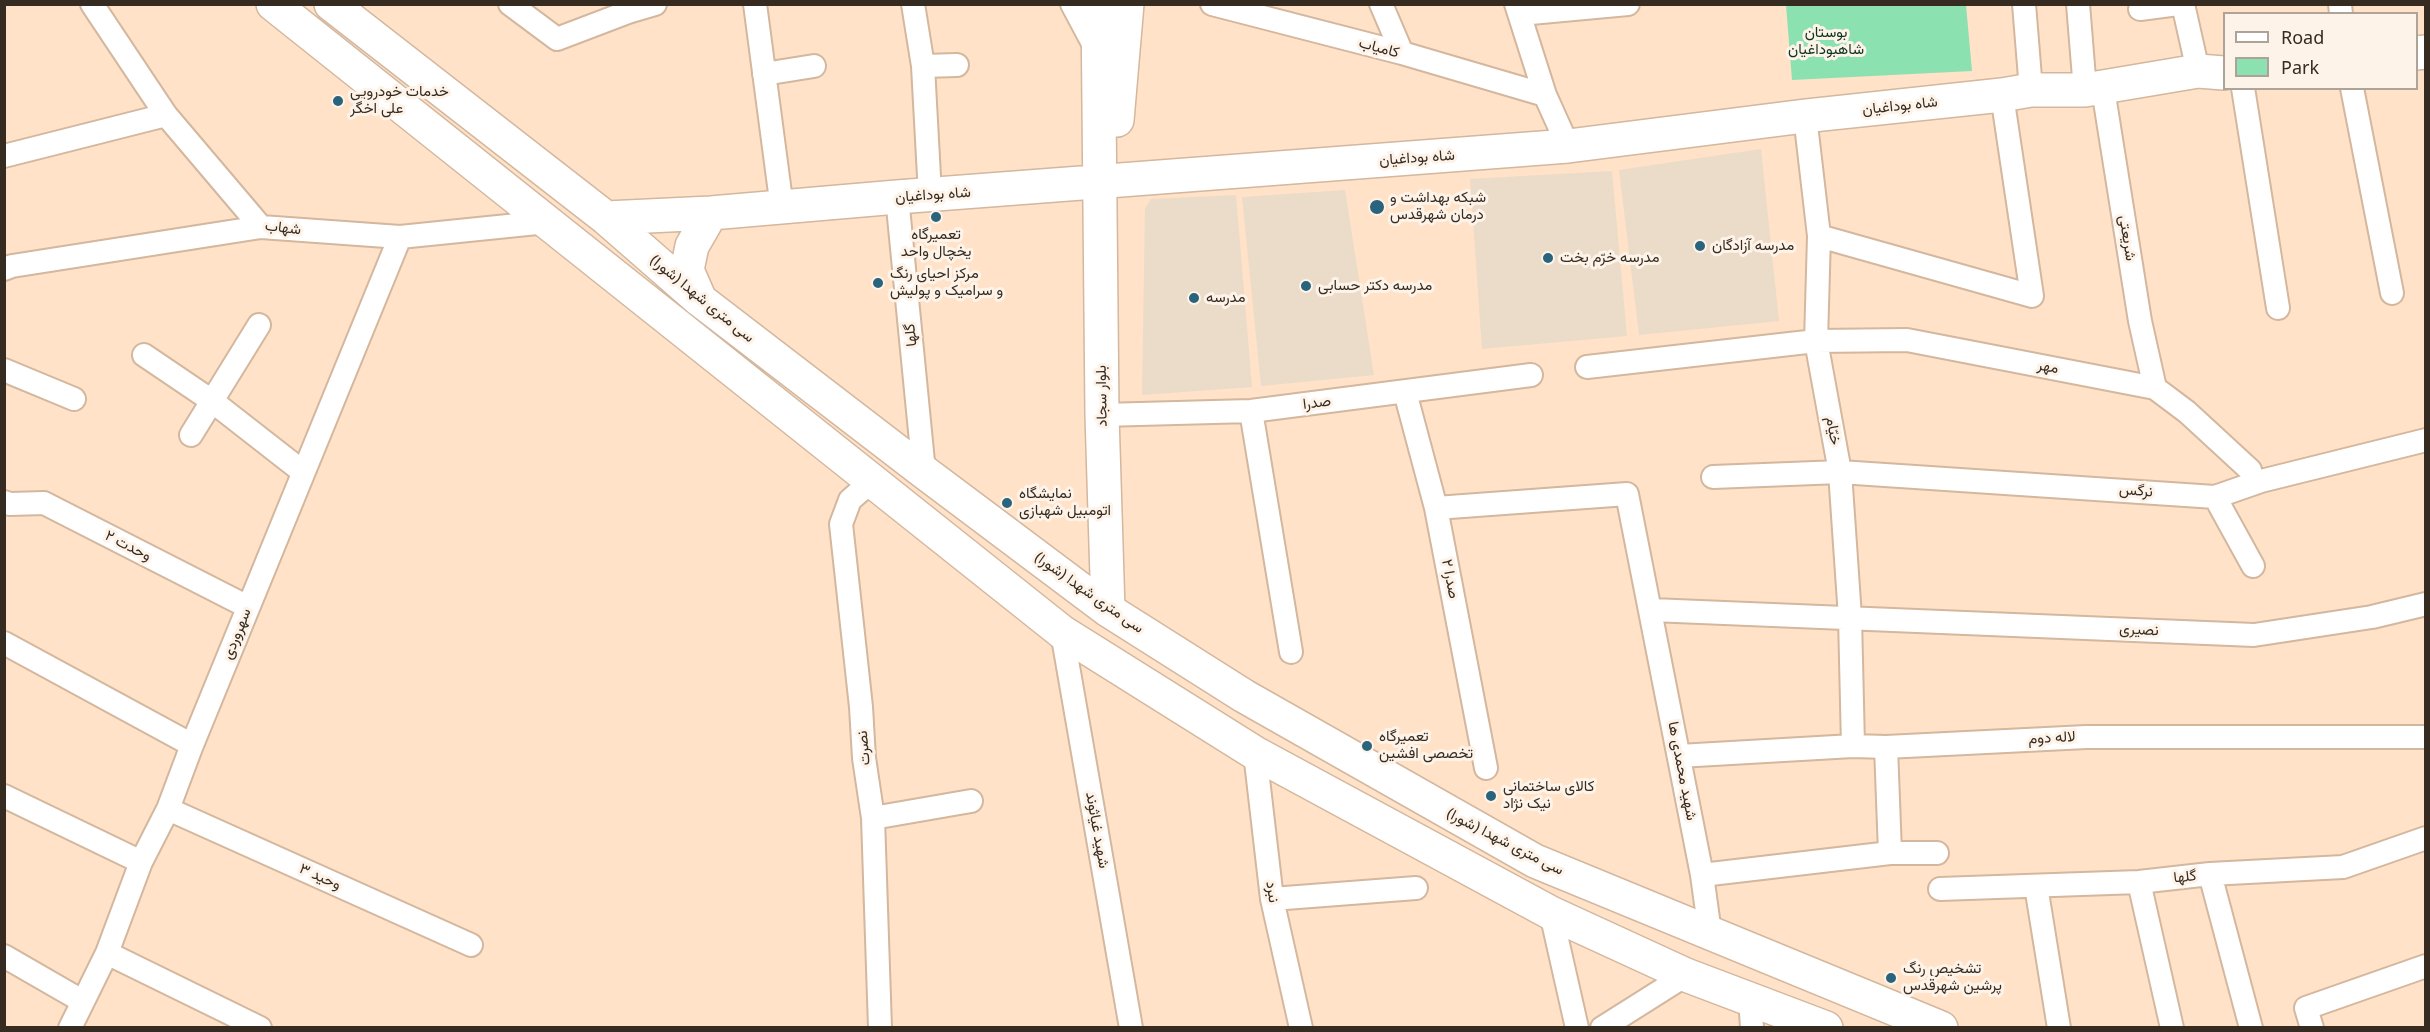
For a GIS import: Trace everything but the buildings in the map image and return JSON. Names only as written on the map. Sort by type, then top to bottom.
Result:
[{"type":"main road","points":[[273,4],[1062,632],[1255,753],[1551,913],[1686,975],[1751,1012],[1826,1028]]},
{"type":"main road","name":"سی متری شهدا (شورا)","points":[[331,4],[606,218],[700,300],[1108,610],[1244,696],[1370,770],[1535,861],[1941,1028]]},
{"type":"main road","name":"بلوار سجاد","points":[[1098,4],[1102,415],[1108,610]]},
{"type":"main road","name":"بلوار سجاد","points":[[1101,182],[1119,115],[1127,4]]},
{"type":"main road","points":[[364,75],[388,47]]},
{"type":"main road","name":"شاه بوداغیان","points":[[606,218],[782,208],[897,197],[1568,146],[1805,116],[2016,93],[2094,89],[2211,72]]},
{"type":"main road","points":[[700,300],[687,270],[692,246],[711,213]]},
{"type":"main road","points":[[1353,805],[1370,770]]},
{"type":"street","name":"شهاب","points":[[92,4],[166,115],[261,227],[400,237],[547,222]]},
{"type":"street","points":[[510,4],[557,39],[626,8],[655,4]]},
{"type":"street","points":[[755,4],[782,208]]},
{"type":"street","points":[[913,4],[922,66],[930,195]]},
{"type":"street","points":[[1071,4],[1098,52]]},
{"type":"street","name":"کامیاب","points":[[1212,4],[1402,53],[1545,95]]},
{"type":"street","points":[[1381,4],[1402,53]]},
{"type":"street","points":[[1568,146],[1545,95],[1518,9],[1628,4]]},
{"type":"street","points":[[1819,236],[2032,296],[2016,93],[2024,4]]},
{"type":"street","name":"شریعتی","points":[[2078,4],[2155,387]]},
{"type":"street","points":[[2140,9],[2180,4],[2211,72]]},
{"type":"street","points":[[922,66],[957,65]]},
{"type":"street","points":[[764,74],[814,66]]},
{"type":"street","points":[[2243,90],[2278,308]]},
{"type":"street","points":[[2352,90],[2392,293]]},
{"type":"street","points":[[4,156],[166,115]]},
{"type":"street","name":"خیّام","points":[[1805,116],[1819,236],[1816,341],[1840,472],[1850,617],[1853,746]]},
{"type":"street","name":"گلها","points":[[897,197],[924,472]]},
{"type":"street","points":[[4,269],[261,227]]},
{"type":"street","name":"سهروردی","points":[[70,1028],[106,953],[141,862],[168,809],[192,745],[400,237]]},
{"type":"street","points":[[191,435],[259,325]]},
{"type":"street","name":"مهر","points":[[1587,367],[1816,341],[1908,340],[2155,387],[2187,412],[2250,470]]},
{"type":"street","points":[[144,355],[212,401],[303,472]]},
{"type":"street","points":[[4,370],[74,399]]},
{"type":"street","name":"صدرا","points":[[1102,415],[1251,411],[1531,375]]},
{"type":"street","name":"صدرا ۲","points":[[1405,392],[1436,508],[1486,768]]},
{"type":"street","points":[[1251,411],[1291,652]]},
{"type":"street","name":"نرگس","points":[[1713,477],[1840,472],[2215,496],[2261,481],[2426,440]]},
{"type":"street","name":"نصرت","points":[[872,482],[850,500],[841,524],[861,707],[864,758],[873,818],[880,1028]]},
{"type":"street","name":"شهید محمدی ها","points":[[1436,508],[1627,494],[1652,610],[1702,875],[1710,933]]},
{"type":"street","points":[[2215,496],[2253,566]]},
{"type":"street","name":"وحدت ۲","points":[[4,502],[10,504],[44,503],[248,607]]},
{"type":"street","name":"نصیری","points":[[1652,610],[2254,635],[2372,617],[2426,604]]},
{"type":"street","name":"شهید غیاثوند","points":[[1062,632],[1131,1028]]},
{"type":"street","points":[[4,642],[192,745]]},
{"type":"street","name":"لاله دوم","points":[[1679,756],[2086,736],[2426,737]]},
{"type":"street","points":[[1886,747],[1890,854]]},
{"type":"street","name":"نبرد","points":[[1255,753],[1272,899],[1301,1028]]},
{"type":"street","points":[[4,796],[141,862]]},
{"type":"street","points":[[873,818],[970,801]]},
{"type":"street","name":"وحید ۳","points":[[168,809],[471,945]]},
{"type":"street","name":"گلها","points":[[1940,889],[2139,882],[2210,874],[2343,867],[2426,838]]},
{"type":"street","points":[[1702,875],[1890,854],[1937,853]]},
{"type":"street","points":[[2210,874],[2251,1028]]},
{"type":"street","points":[[2139,882],[2172,1028]]},
{"type":"street","points":[[2036,886],[2059,1028]]},
{"type":"street","points":[[1272,899],[1416,888]]},
{"type":"street","points":[[1551,913],[1577,1028]]},
{"type":"street","points":[[106,953],[260,1028]]},
{"type":"street","points":[[4,956],[82,1001]]},
{"type":"street","points":[[2312,1028],[2306,1008],[2426,966]]},
{"type":"street","points":[[1602,1028],[1686,975]]},
{"type":"shaded area","name":"مدرسه آزادگان","points":[[1761,149],[1779,321],[1639,335],[1619,170]]},
{"type":"shaded area","name":"مدرسه خرّم بخت","points":[[1612,171],[1627,336],[1482,349],[1470,179]]},
{"type":"shaded area","name":"مدرسه دکتر حسابی","points":[[1345,190],[1374,375],[1261,386],[1242,197]]},
{"type":"shaded area","name":"مدرسه","points":[[1236,195],[1252,387],[1142,395],[1145,208],[1151,199]]},
{"type":"green space","name":"بوستان شاهبوداغیان","points":[[1786,5],[1966,5],[1972,71],[1792,80]]},
{"type":"place","name":"خدمات خودرویی علی اخگر","points":[[338,101]]},
{"type":"place","name":"شبکه بهداشت و درمان شهرقدس","points":[[1377,207]]},
{"type":"place","name":"تعمیرگاه یخچال واحد","points":[[936,217]]},
{"type":"place","name":"مدرسه آزادگان","points":[[1700,246]]},
{"type":"place","name":"مدرسه خرّم بخت","points":[[1548,258]]},
{"type":"place","name":"مرکز احیای رنگ و سرامیک و پولیش","points":[[878,283]]},
{"type":"place","name":"مدرسه دکتر حسابی","points":[[1306,286]]},
{"type":"place","name":"مدرسه","points":[[1194,298]]},
{"type":"place","name":"نمایشگاه اتومبیل شهبازی","points":[[1007,503]]},
{"type":"place","name":"تعمیرگاه تخصصی افشین","points":[[1367,746]]},
{"type":"place","name":"کالای ساختمانی نیک نژاد","points":[[1491,796]]},
{"type":"place","name":"تشخیص رنگ پرشین شهرقدس","points":[[1891,978]]}]
